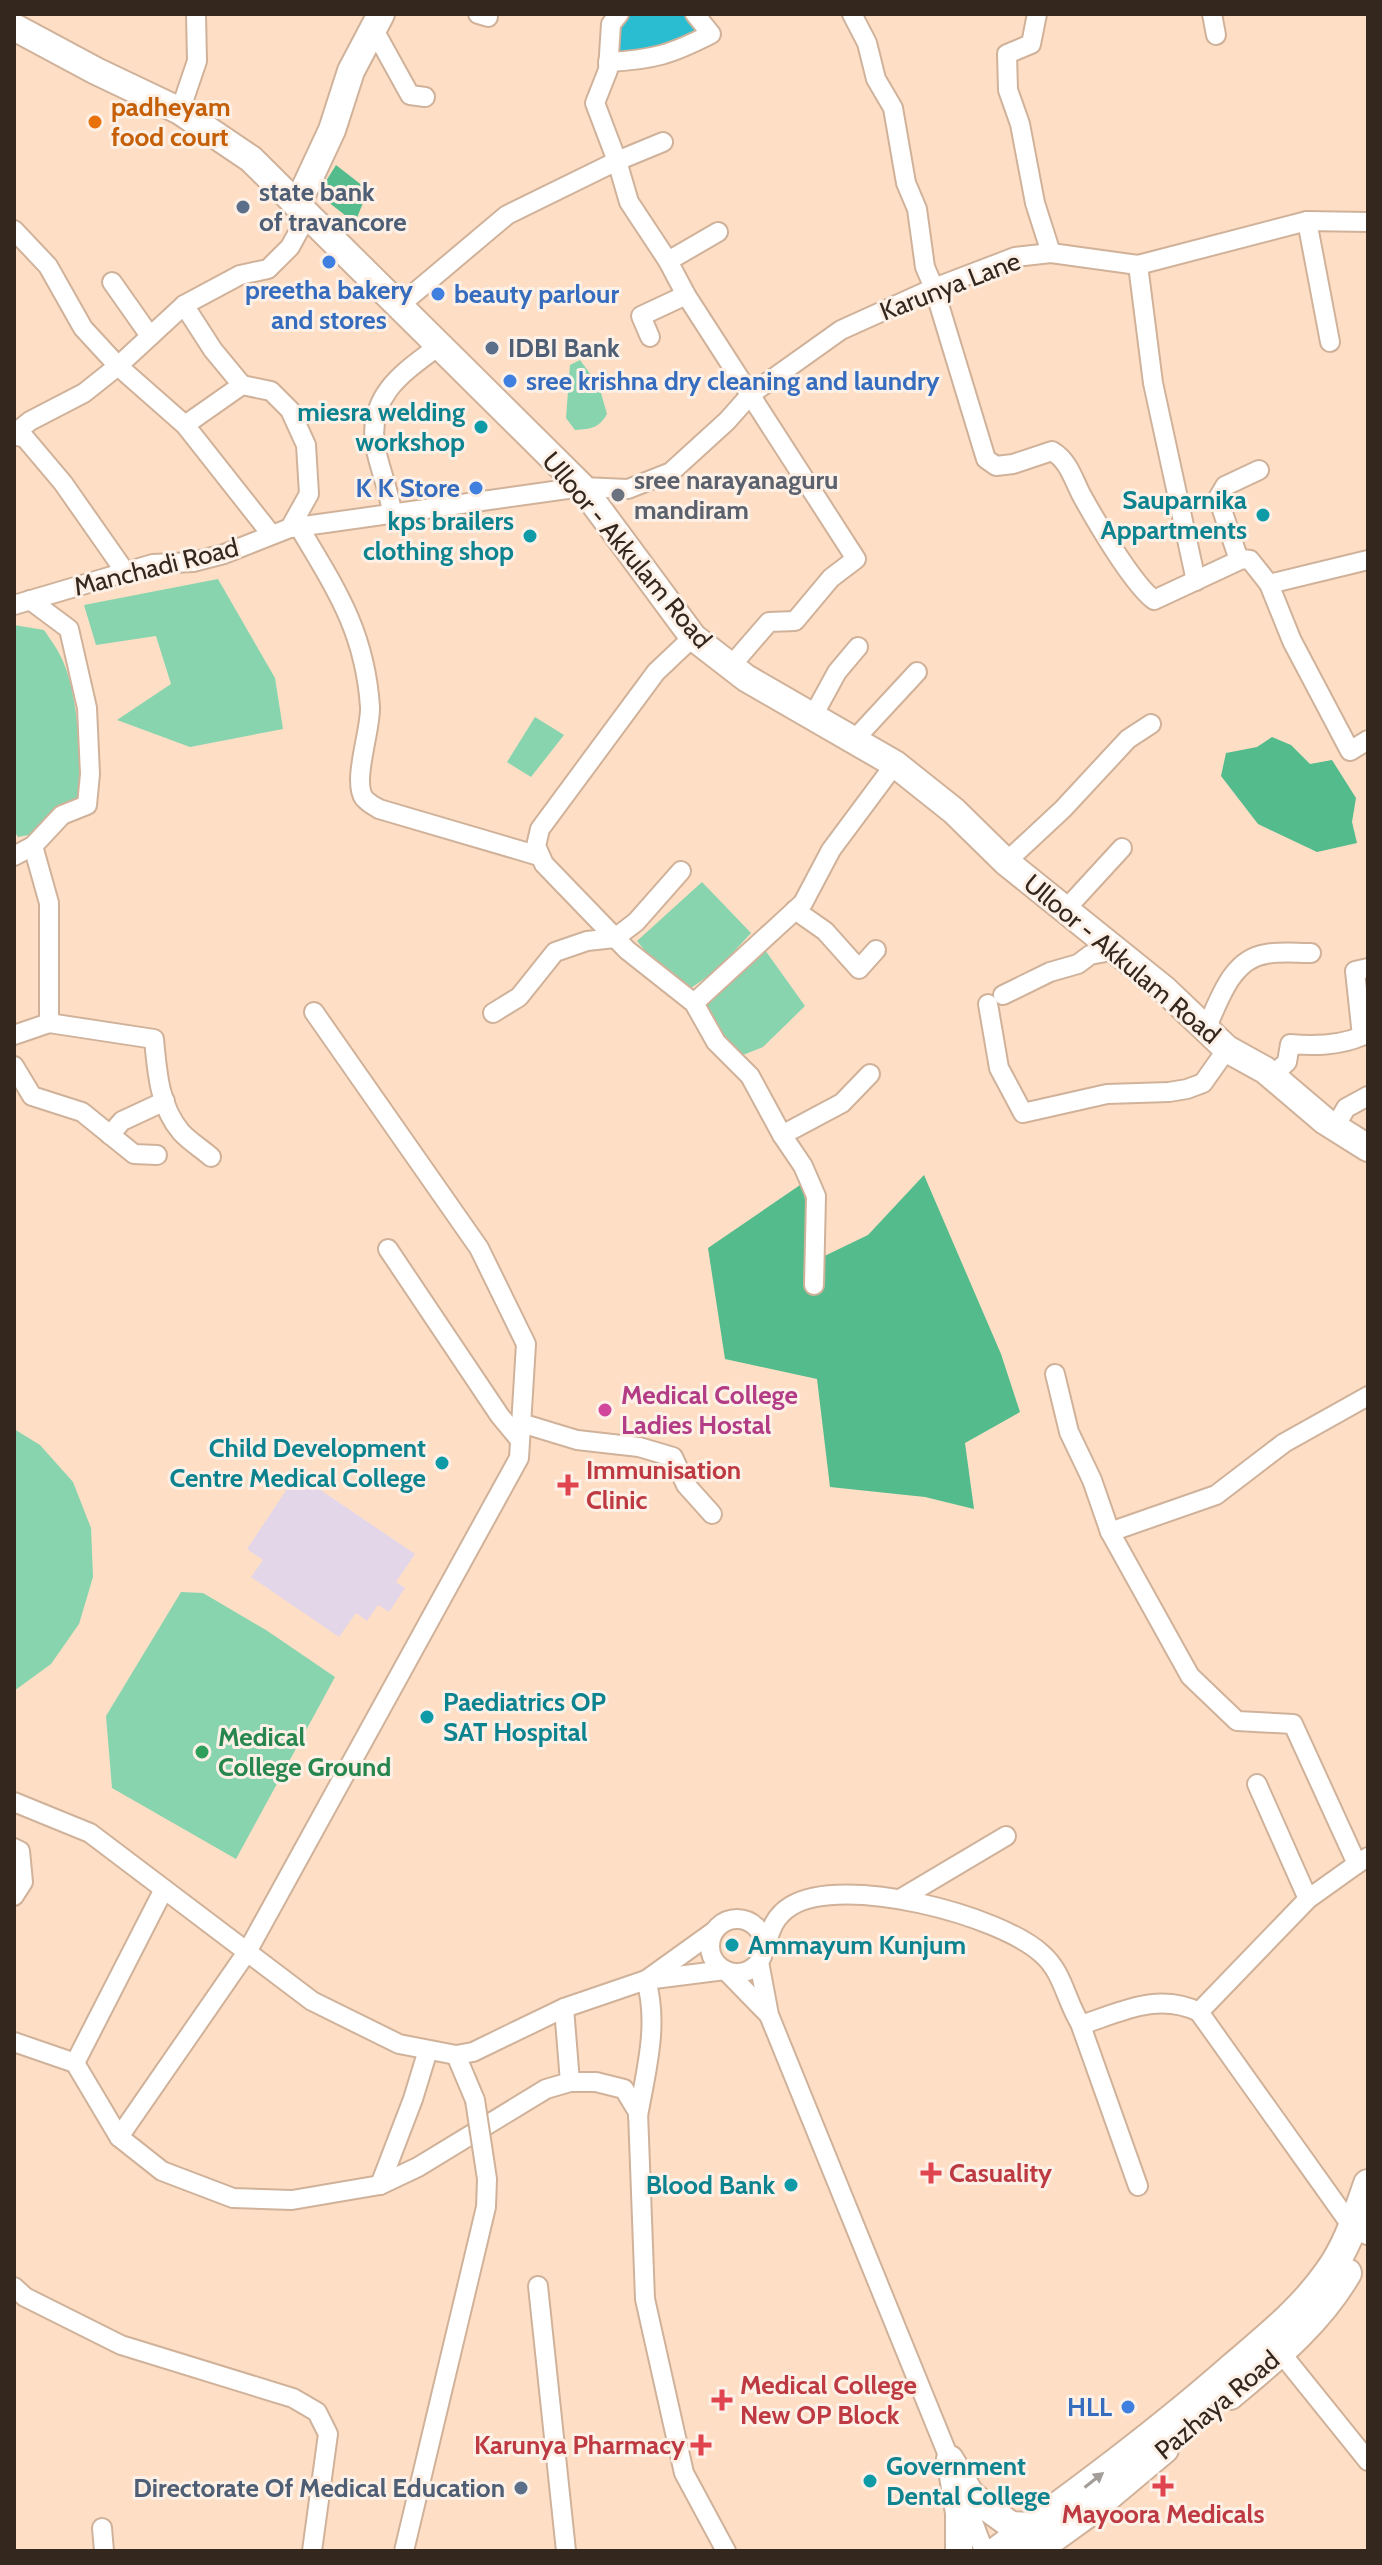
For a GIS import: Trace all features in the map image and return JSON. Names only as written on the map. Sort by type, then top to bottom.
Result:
[{"type":"main road","points":[[302,210],[351,71],[377,21]]},
{"type":"main road","name":"Ulloor - Akkulam Road","points":[[14,27],[180,111],[251,159],[582,487],[693,637],[730,667],[895,764],[954,811],[1006,862],[1165,990],[1227,1049],[1272,1076],[1335,1127],[1368,1148]]},
{"type":"main road","points":[[997,2551],[1033,2539],[1281,2325],[1364,2239],[1368,2184]]},
{"type":"main road","name":"Pazhaya Road","points":[[1033,2539],[1089,2512],[1281,2353],[1325,2308],[1364,2239]]},
{"type":"main road","points":[[950,2459],[970,2493],[1033,2539]]},
{"type":"main road","points":[[950,2459],[959,2513],[959,2551]]},
{"type":"street","points":[[180,111],[197,61],[196,14]]},
{"type":"street","points":[[619,14],[611,24],[608,70],[595,103],[629,202],[856,559],[831,578],[795,621],[769,622],[730,667]]},
{"type":"street","points":[[608,62],[644,60],[670,54],[711,34],[695,14]]},
{"type":"street","points":[[852,14],[867,43],[876,79],[893,108],[906,183],[917,209],[925,267],[986,459],[996,466],[1013,464],[1052,451],[1063,457],[1087,504],[1147,595],[1154,600],[1239,560],[1250,560],[1269,584],[1292,641],[1350,751],[1368,740]]},
{"type":"street","points":[[1037,14],[1031,44],[1007,54],[1006,67],[1008,90],[1020,124],[1035,203],[1051,253]]},
{"type":"street","points":[[1212,14],[1216,35]]},
{"type":"street","points":[[377,21],[410,95],[425,97]]},
{"type":"street","points":[[400,305],[507,215],[663,142]]},
{"type":"street","points":[[14,434],[30,421],[84,393],[184,305],[240,275],[268,269],[280,260],[299,236],[302,210]]},
{"type":"street","points":[[1307,221],[1330,342]]},
{"type":"street","name":"Karunya Lane","points":[[582,487],[628,489],[671,472],[727,421],[751,394],[841,330],[934,288],[1015,257],[1051,253],[1138,265],[1307,221],[1368,222]]},
{"type":"street","points":[[14,230],[48,266],[83,328],[118,366],[185,425],[271,534]]},
{"type":"street","points":[[668,261],[718,232]]},
{"type":"street","points":[[1138,265],[1153,383],[1196,581]]},
{"type":"street","points":[[112,282],[150,336]]},
{"type":"street","points":[[650,337],[641,316],[686,295]]},
{"type":"street","points":[[184,305],[213,350],[242,385],[271,391],[290,410],[306,445],[309,494],[295,527],[336,586],[355,627],[370,711],[360,788],[365,800],[379,809],[539,856]]},
{"type":"street","points":[[392,513],[375,444],[375,391],[440,345]]},
{"type":"street","points":[[185,425],[242,385]]},
{"type":"street","points":[[14,434],[25,438],[63,483],[126,573]]},
{"type":"street","points":[[1239,560],[1218,498],[1225,486],[1259,470]]},
{"type":"street","name":"Manchadi Road","points":[[22,603],[153,564],[193,562],[224,554],[295,527],[582,487]]},
{"type":"street","points":[[1269,584],[1368,560]]},
{"type":"street","points":[[14,856],[33,846],[62,815],[87,805],[90,774],[87,708],[69,629],[66,590]]},
{"type":"street","points":[[22,603],[69,629]]},
{"type":"street","points":[[693,637],[656,672],[540,829],[536,839],[539,856],[615,938],[694,1003],[716,1042],[750,1076],[803,1166],[816,1196],[814,1285]]},
{"type":"street","points":[[813,716],[837,672],[858,647]]},
{"type":"street","points":[[854,740],[917,672]]},
{"type":"street","points":[[1006,862],[1071,801],[1128,739],[1151,724]]},
{"type":"street","points":[[694,1003],[803,903],[831,850],[895,764]]},
{"type":"street","points":[[33,846],[49,903],[49,1023]]},
{"type":"street","points":[[1066,909],[1122,848]]},
{"type":"street","points":[[493,1013],[519,997],[555,952],[587,941],[615,938],[636,922],[681,871]]},
{"type":"street","points":[[795,910],[825,931],[859,969],[876,950]]},
{"type":"street","points":[[1116,950],[1090,955],[1078,964],[1050,972],[995,999],[999,1068],[1023,1113],[1107,1094],[1187,1089],[1203,1083],[1227,1049]]},
{"type":"street","points":[[1206,1029],[1224,991],[1245,961],[1266,954],[1311,953]]},
{"type":"street","points":[[1272,1076],[1287,1062],[1290,1044],[1316,1046],[1351,1041],[1362,1036],[1355,971],[1368,968]]},
{"type":"street","points":[[119,2137],[247,1952],[519,1458],[526,1344],[486,1262],[314,1012]]},
{"type":"street","points":[[14,1035],[49,1023],[154,1039],[159,1088],[165,1101],[180,1131],[211,1157]]},
{"type":"street","points":[[14,1066],[32,1096],[82,1112],[134,1154],[157,1155]]},
{"type":"street","points":[[782,1135],[842,1103],[870,1074]]},
{"type":"street","points":[[1335,1127],[1346,1108],[1368,1096]]},
{"type":"street","points":[[110,1135],[122,1121],[165,1101]]},
{"type":"street","points":[[388,1249],[500,1416],[520,1431],[639,1447],[673,1457],[686,1485],[712,1514]]},
{"type":"street","points":[[1055,1374],[1069,1432],[1092,1480],[1110,1532],[1190,1676],[1237,1721],[1293,1724],[1362,1861],[1308,1899],[1199,2012]]},
{"type":"street","points":[[1110,1532],[1216,1495],[1284,1443],[1368,1396]]},
{"type":"street","points":[[1257,1784],[1308,1899]]},
{"type":"street","points":[[14,1802],[90,1833],[312,2001],[399,2044],[456,2055],[473,2052],[564,2008],[646,1980],[750,1970],[761,1957],[774,1919],[794,1904],[832,1895],[900,1899],[978,1919],[1012,1933],[1043,1954],[1060,1978],[1080,2023],[1138,2186]]},
{"type":"street","points":[[900,1899],[1006,1836]]},
{"type":"street","points":[[14,1848],[20,1851],[23,1882],[14,1896]]},
{"type":"street","points":[[75,2063],[164,1889]]},
{"type":"street","points":[[646,1980],[721,1923],[736,1918],[752,1923],[762,1935],[761,1957],[769,2015],[950,2459],[984,2551]]},
{"type":"street","points":[[713,1932],[709,1943],[717,1965],[769,2015]]},
{"type":"street","points":[[646,1980],[653,2002],[650,2049],[638,2116],[645,2299],[684,2473],[726,2551]]},
{"type":"street","points":[[1080,2023],[1151,2004],[1182,2004],[1199,2012],[1364,2239]]},
{"type":"street","points":[[564,2008],[570,2082]]},
{"type":"street","points":[[14,2042],[75,2063],[119,2137],[162,2171],[233,2198],[292,2200],[380,2185],[418,2167],[546,2089],[570,2082],[596,2082],[624,2089],[638,2116]]},
{"type":"street","points":[[380,2185],[428,2050]]},
{"type":"street","points":[[404,2551],[486,2207],[487,2179],[475,2100],[456,2055]]},
{"type":"street","points":[[538,2286],[566,2551]]},
{"type":"street","points":[[14,2287],[25,2297],[121,2345],[293,2398],[317,2412],[328,2434],[312,2551]]},
{"type":"street","points":[[1281,2353],[1368,2461]]},
{"type":"street","points":[[102,2528],[104,2551]]},
{"type":"shaded area","points":[[297,1474],[415,1554],[396,1582],[405,1588],[389,1612],[378,1605],[367,1621],[356,1613],[339,1637],[251,1577],[263,1560],[247,1549]]},
{"type":"green space","points":[[336,165],[368,190],[355,223],[318,194]]},
{"type":"green space","points":[[580,360],[599,386],[607,414],[594,427],[575,430],[566,418],[570,365]]},
{"type":"green space","points":[[218,579],[275,678],[283,729],[190,747],[117,720],[171,684],[156,636],[96,645],[84,605]]},
{"type":"green space","points":[[14,625],[44,630],[67,672],[77,725],[81,796],[55,807],[34,834],[18,837],[14,831]]},
{"type":"green space","points":[[535,717],[564,735],[531,777],[507,762]]},
{"type":"green space","points":[[1272,737],[1291,745],[1310,764],[1332,760],[1356,798],[1352,822],[1357,843],[1317,852],[1258,824],[1221,776],[1226,753],[1257,747]]},
{"type":"green space","points":[[702,882],[751,933],[717,970],[688,990],[655,963],[637,941]]},
{"type":"green space","points":[[765,950],[805,1006],[763,1047],[743,1055],[699,1007]]},
{"type":"green space","points":[[924,1175],[1001,1354],[1020,1412],[965,1443],[974,1509],[925,1497],[830,1487],[817,1379],[725,1359],[708,1248],[803,1183],[812,1262],[868,1235]]},
{"type":"green space","points":[[14,1429],[40,1445],[73,1482],[91,1528],[93,1577],[79,1624],[51,1664],[14,1691]]},
{"type":"green space","name":"Medical College Ground","points":[[181,1592],[203,1593],[266,1630],[335,1677],[236,1859],[112,1788],[106,1716]]},
{"type":"water","points":[[630,14],[689,14],[697,25],[692,44],[618,63],[615,38]]},
{"type":"place","name":"padheyam food court","points":[[95,122]]},
{"type":"place","name":"state bank of travancore","points":[[243,207]]},
{"type":"place","name":"preetha bakery and stores","points":[[329,262]]},
{"type":"place","name":"beauty parlour","points":[[438,294]]},
{"type":"place","name":"IDBI Bank","points":[[492,348]]},
{"type":"place","name":"sree krishna dry cleaning and laundry","points":[[510,381]]},
{"type":"place","name":"miesra welding workshop","points":[[481,427]]},
{"type":"place","name":"K K Store","points":[[476,488]]},
{"type":"place","name":"sree narayanaguru mandiram","points":[[618,495]]},
{"type":"place","name":"Sauparnika Appartments","points":[[1263,515]]},
{"type":"place","name":"kps brailers clothing shop","points":[[530,536]]},
{"type":"place","name":"Medical College Ladies Hostal","points":[[605,1410]]},
{"type":"place","name":"Child Development Centre Medical College","points":[[442,1463]]},
{"type":"place","name":"Immunisation Clinic","points":[[568,1485]]},
{"type":"place","name":"Paediatrics OP SAT Hospital","points":[[427,1717]]},
{"type":"place","name":"Medical College Ground","points":[[202,1752]]},
{"type":"place","name":"Ammayum Kunjum","points":[[732,1945]]},
{"type":"place","name":"Casuality","points":[[931,2173]]},
{"type":"place","name":"Blood Bank","points":[[791,2185]]},
{"type":"place","name":"Medical College New OP Block","points":[[722,2400]]},
{"type":"place","name":"HLL","points":[[1128,2407]]},
{"type":"place","name":"Karunya Pharmacy","points":[[701,2445]]},
{"type":"place","name":"Government Dental College","points":[[870,2481]]},
{"type":"place","name":"Mayoora Medicals","points":[[1163,2486]]},
{"type":"place","name":"Directorate Of Medical Education","points":[[521,2488]]}]
